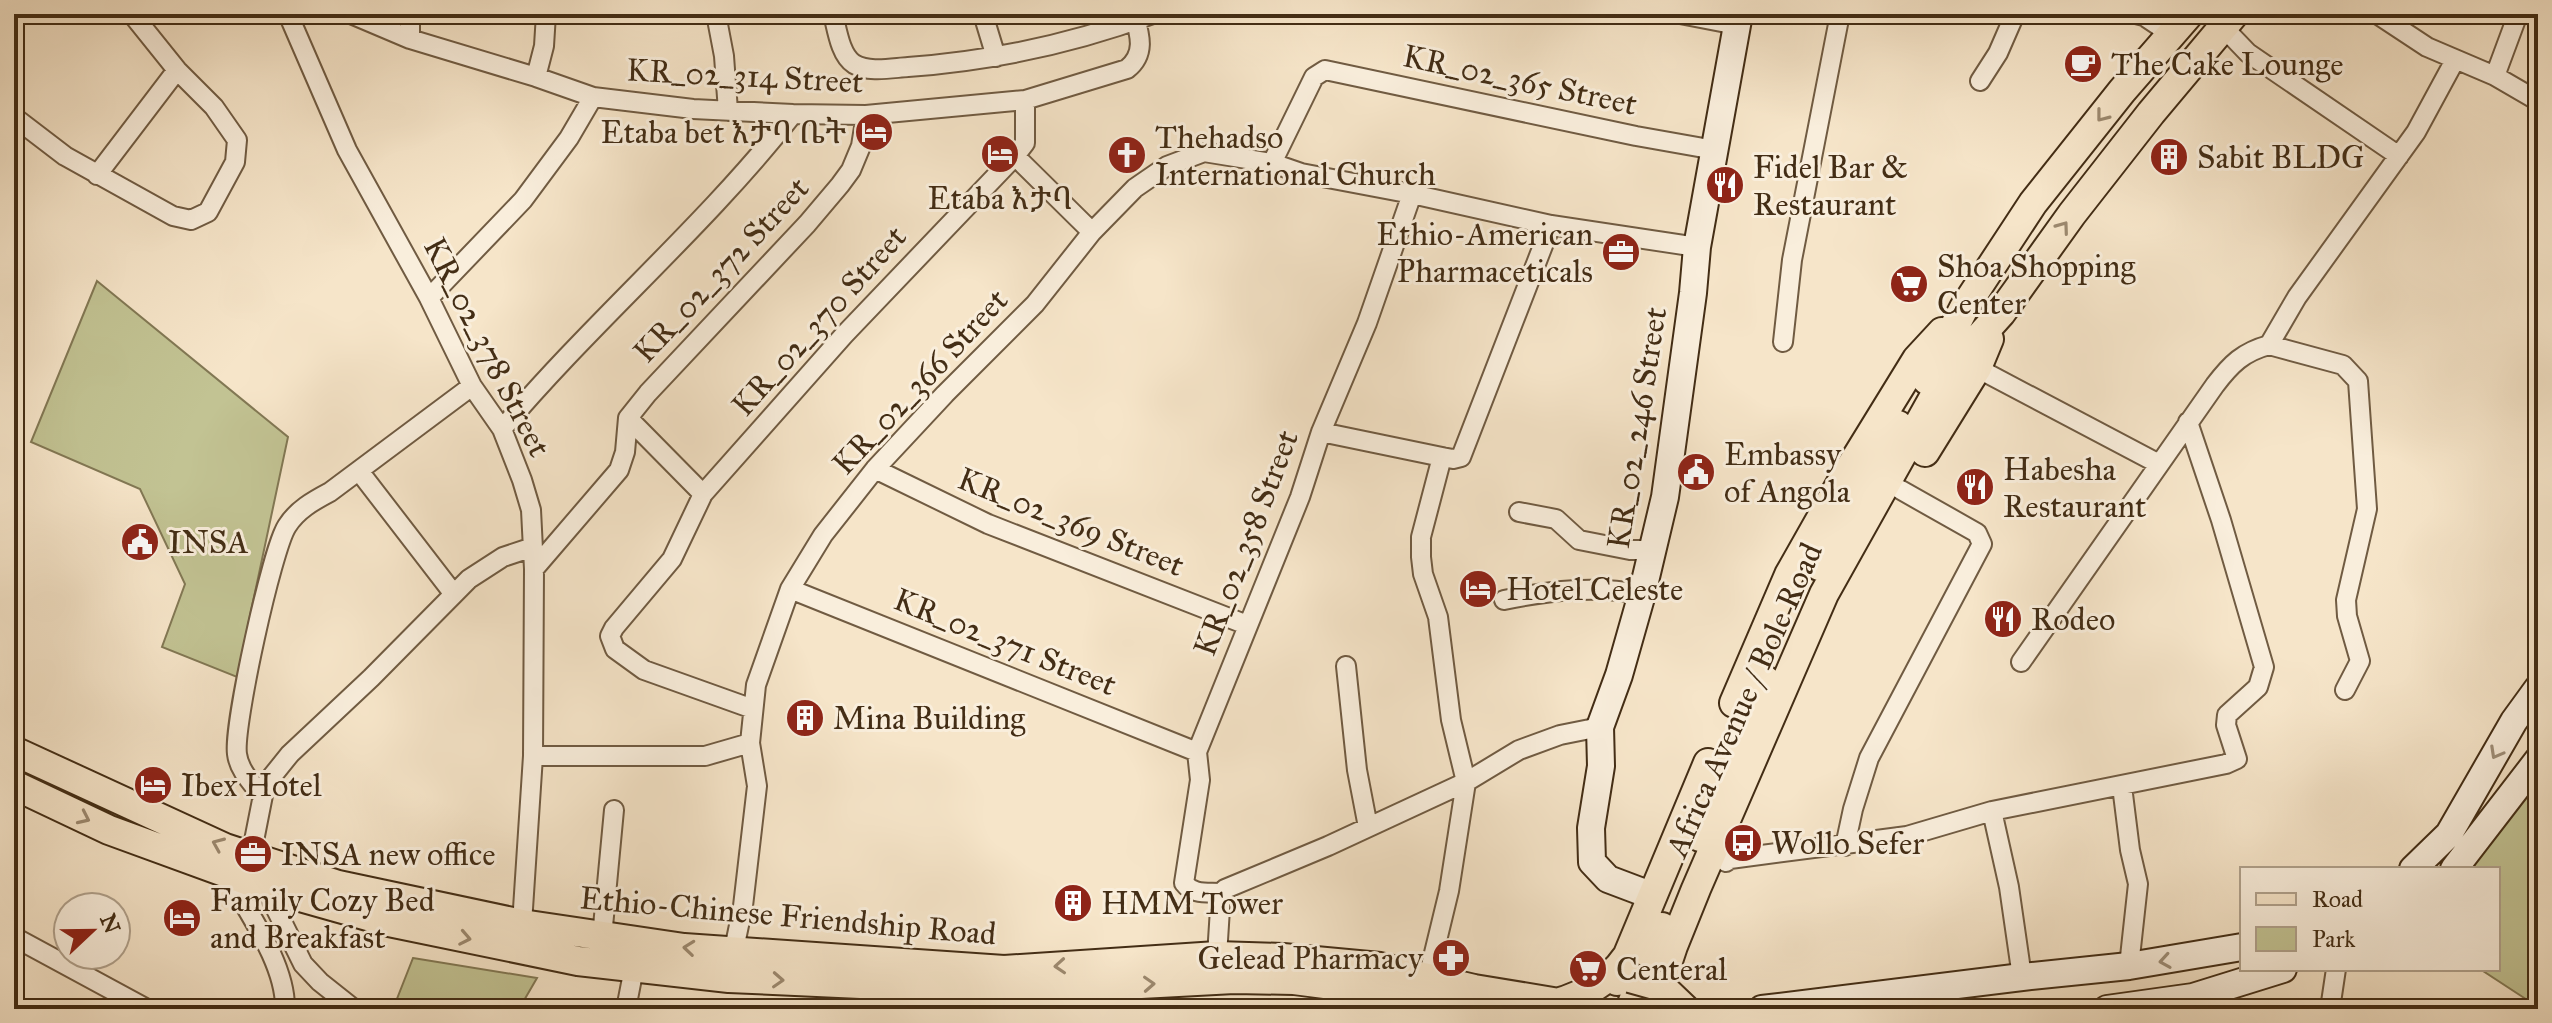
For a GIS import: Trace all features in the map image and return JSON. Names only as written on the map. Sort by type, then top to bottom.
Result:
[{"type":"main road","name":"KR_02_246 Street","points":[[1653,896],[1608,879],[1592,862],[1591,828],[1601,766],[1600,727],[1619,675],[1642,594],[1672,461],[1697,247],[1738,19]]},
{"type":"main road","name":"Africa Avenue / Bole Road","points":[[1667,999],[1673,946],[1824,594],[1948,372],[2001,313],[2072,214],[2228,21]]},
{"type":"main road","name":"Africa Avenue / Bole Road","points":[[1630,1009],[1640,977],[1734,748],[1793,617],[1869,472],[1933,371],[1964,308],[2033,203],[2180,24]]},
{"type":"main road","name":"Africa Avenue / Bole Road","points":[[1625,971],[1653,896],[1789,575],[1917,359],[1964,308]]},
{"type":"main road","name":"Africa Avenue / Bole Road","points":[[1667,999],[1680,976],[1796,691],[1830,621],[1901,490],[1977,368],[2001,313]]},
{"type":"main road","points":[[2415,867],[2449,834],[2514,721],[2538,688]]},
{"type":"main road","name":"Ethio-Chinese Friendship Road","points":[[14,751],[225,848],[338,885],[731,965],[930,998],[1234,979],[1294,980],[1425,996],[1474,989],[1574,1006]]},
{"type":"main road","points":[[2456,867],[2538,760]]},
{"type":"main road","name":"Ethio-Chinese Friendship Road","points":[[14,785],[109,830],[265,887],[389,922],[578,961],[634,968],[731,965],[1004,970],[1217,956],[1283,958],[1380,967],[1425,996],[1453,1009]]},
{"type":"main road","points":[[1762,1009],[2129,966],[2240,947]]},
{"type":"main road","points":[[1574,1006],[1577,997],[1617,971],[1625,971],[1667,999]]},
{"type":"main road","points":[[2107,1009],[2193,997],[2277,971]]},
{"type":"street","points":[[14,117],[65,156],[173,216],[191,220],[208,212],[235,162],[237,140],[214,107],[177,70],[132,14]]},
{"type":"street","name":"KR_02_378 Street","points":[[288,14],[347,150],[429,298],[472,386],[502,429],[531,510],[534,569],[533,756],[522,924]]},
{"type":"street","name":"KR_02_314 Street","points":[[351,14],[410,39],[593,97],[728,111],[793,114],[866,115],[1025,100],[1127,69],[1137,61],[1140,50],[1141,16],[996,57],[876,69],[851,62],[844,52],[833,14]]},
{"type":"street","points":[[410,14],[410,39]]},
{"type":"street","points":[[536,77],[544,46],[546,14]]},
{"type":"street","points":[[716,14],[724,56],[728,111]]},
{"type":"street","points":[[983,14],[996,57]]},
{"type":"street","points":[[1680,14],[1738,19]]},
{"type":"street","points":[[1783,342],[1792,260],[1840,14]]},
{"type":"street","points":[[1980,81],[1998,53],[2015,14]]},
{"type":"street","points":[[2136,14],[2180,24]]},
{"type":"street","points":[[2377,14],[2406,34],[2455,60],[2495,76],[2538,101]]},
{"type":"street","points":[[2495,76],[2518,14]]},
{"type":"street","points":[[2228,21],[2248,53],[2399,156]]},
{"type":"street","points":[[2269,345],[2297,297],[2426,116],[2455,60]]},
{"type":"street","points":[[97,175],[177,70]]},
{"type":"street","name":"KR_02_365 Street","points":[[1272,163],[1314,77],[1325,70],[1715,150]]},
{"type":"street","points":[[429,298],[523,200],[569,138],[593,97]]},
{"type":"street","points":[[1025,100],[1025,143],[1015,156],[1092,232]]},
{"type":"street","points":[[502,429],[543,381],[734,185],[793,114]]},
{"type":"street","name":"KR_02_372 Street","points":[[628,418],[840,185],[851,170],[861,146],[866,115]]},
{"type":"street","name":"KR_02_366 Street","points":[[731,965],[743,906],[757,786],[750,743],[756,685],[790,589],[823,535],[875,469],[1035,304],[1092,232],[1135,188],[1167,166],[1204,152],[1272,163]]},
{"type":"street","name":"KR_02_370 Street","points":[[753,709],[644,670],[615,649],[610,636],[672,559],[703,494],[844,335],[1015,156]]},
{"type":"street","points":[[1272,163],[1301,173],[1551,225],[1697,247]]},
{"type":"street","name":"KR_02_358 Street","points":[[1221,893],[1197,892],[1184,883],[1200,780],[1197,752],[1294,512],[1321,432],[1367,323],[1412,194]]},
{"type":"street","points":[[1321,432],[1453,459],[1464,452],[1551,225]]},
{"type":"street","points":[[2021,662],[2234,361],[2245,353],[2269,345],[2343,365],[2358,381],[2367,509],[2346,600],[2347,616],[2360,661],[2345,690]]},
{"type":"street","points":[[1977,368],[2159,464]]},
{"type":"street","points":[[262,796],[246,775],[237,754],[251,659],[286,527],[299,512],[472,386]]},
{"type":"street","points":[[628,418],[703,494]]},
{"type":"street","points":[[534,569],[619,470],[625,452],[628,418]]},
{"type":"street","points":[[1726,862],[1730,859],[1907,836],[1992,811],[2226,764],[2237,759],[2226,725],[2227,715],[2253,693],[2263,677],[2264,667],[2221,520],[2188,422]]},
{"type":"street","points":[[1425,996],[1449,891],[1466,782],[1451,720],[1438,617],[1423,574],[1421,557],[1421,537],[1442,457]]},
{"type":"street","name":"KR_02_369 Street","points":[[875,469],[988,524],[1247,625]]},
{"type":"street","points":[[359,471],[453,593]]},
{"type":"street","points":[[1845,846],[1869,758],[1982,544],[1977,533],[1901,490]]},
{"type":"street","points":[[1519,512],[1556,519],[1579,540],[1630,550],[1652,550]]},
{"type":"street","points":[[251,856],[262,796],[270,776],[290,754],[371,678],[453,593],[486,566],[533,547]]},
{"type":"street","points":[[1504,600],[1571,589],[1606,588],[1642,594]]},
{"type":"street","name":"KR_02_371 Street","points":[[790,589],[1197,752]]},
{"type":"street","points":[[1346,666],[1357,770],[1368,827]]},
{"type":"street","points":[[1217,956],[1221,893],[1231,886],[1466,782],[1519,750],[1560,735],[1600,727]]},
{"type":"street","points":[[533,756],[705,756],[750,743]]},
{"type":"street","points":[[2122,786],[2130,850],[2138,884],[2129,966]]},
{"type":"street","points":[[602,937],[614,810]]},
{"type":"street","points":[[1992,811],[2009,887],[2022,977]]},
{"type":"street","points":[[226,873],[279,971],[285,1009]]},
{"type":"street","points":[[265,887],[303,964],[354,1009]]},
{"type":"street","points":[[14,937],[147,1009]]},
{"type":"street","points":[[626,1009],[634,968]]},
{"type":"street","points":[[2330,1009],[2336,971]]},
{"type":"green space","points":[[97,281],[288,437],[237,677],[162,647],[185,584],[140,489],[31,442]]},
{"type":"green space","points":[[2538,780],[2538,1007],[2483,971],[2500,971],[2500,867],[2470,867]]},
{"type":"green space","points":[[413,958],[537,978],[519,1009],[393,1009]]},
{"type":"place","name":"The Cake Lounge","points":[[2083,64]]},
{"type":"place","name":"Etaba bet እታባ ቤት","points":[[874,132]]},
{"type":"place","name":"Etaba እታባ","points":[[1000,154]]},
{"type":"place","name":"Thehadso International Church","points":[[1127,155]]},
{"type":"place","name":"Sabit BLDG","points":[[2169,157]]},
{"type":"place","name":"Fidel Bar & Restaurant","points":[[1725,185]]},
{"type":"place","name":"Ethio-American Pharmaceticals","points":[[1621,252]]},
{"type":"place","name":"Shoa Shopping Center","points":[[1909,284]]},
{"type":"place","name":"Embassy of Angola","points":[[1696,472]]},
{"type":"place","name":"Habesha Restaurant","points":[[1975,487]]},
{"type":"place","name":"INSA","points":[[140,542]]},
{"type":"place","name":"Hotel Celeste","points":[[1478,589]]},
{"type":"place","name":"Rodeo","points":[[2003,619]]},
{"type":"place","name":"Mina Building","points":[[805,718]]},
{"type":"place","name":"Ibex Hotel","points":[[153,785]]},
{"type":"place","name":"Wollo Sefer","points":[[1743,843]]},
{"type":"place","name":"INSA new office","points":[[253,854]]},
{"type":"place","name":"HMM Tower","points":[[1073,903]]},
{"type":"place","name":"Family Cozy Bed and Breakfast","points":[[182,918]]},
{"type":"place","name":"Gelead Pharmacy","points":[[1451,958]]},
{"type":"place","name":"Centeral","points":[[1588,969]]}]
